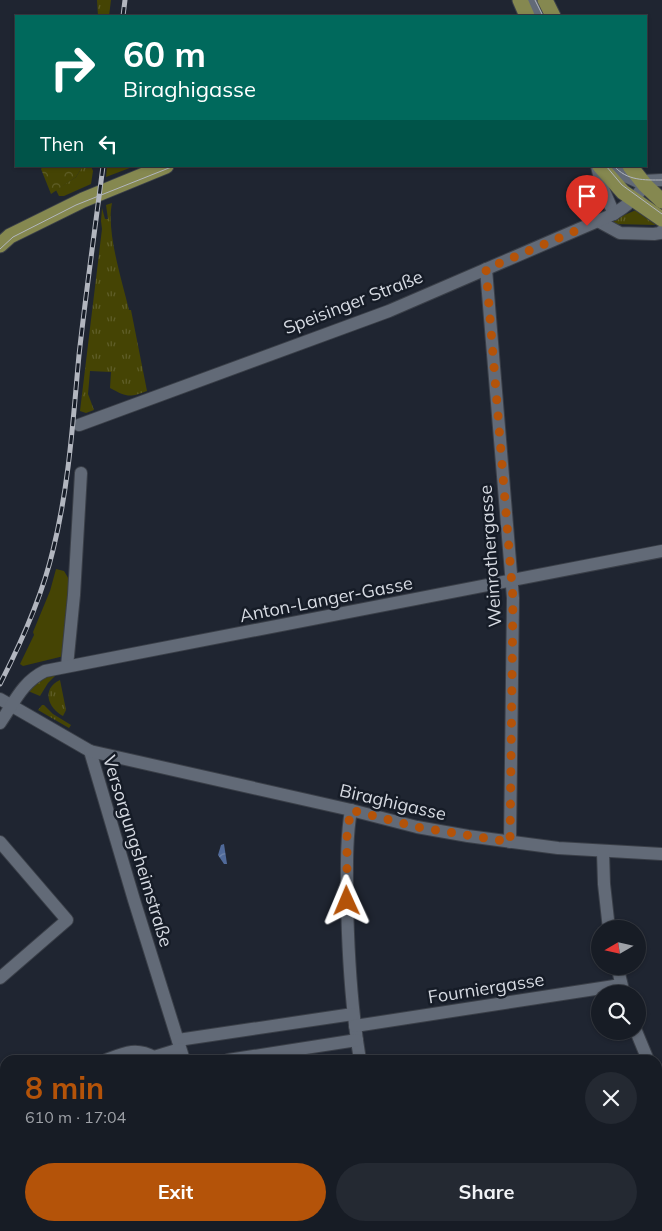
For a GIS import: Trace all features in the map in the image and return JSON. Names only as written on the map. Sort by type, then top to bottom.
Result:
[{"type":"main road","points":[[520,0],[527,15]]},
{"type":"main road","points":[[545,0],[552,15]]},
{"type":"main road","points":[[3,239],[83,200],[164,167]]},
{"type":"main road","points":[[600,167],[614,184],[633,200],[662,219]]},
{"type":"main road","points":[[631,167],[643,183],[662,201]]},
{"type":"street","points":[[530,0],[538,15]]},
{"type":"street","points":[[599,167],[601,184],[614,214]]},
{"type":"street","points":[[615,167],[625,176],[643,183],[662,180]]},
{"type":"street","name":"Speisinger Straße","points":[[79,425],[389,311],[614,214],[633,200],[643,183]]},
{"type":"street","points":[[598,221],[620,233],[654,234],[660,233],[662,230]]},
{"type":"street","name":"Weinrothergasse","points":[[486,269],[510,581],[513,598],[510,842]]},
{"type":"street","points":[[67,666],[74,595],[81,473]]},
{"type":"street","name":"Anton-Langer-Gasse","points":[[0,723],[21,690],[32,677],[45,671],[662,551]]},
{"type":"street","name":"Versorgungsheimstraße","points":[[0,699],[90,751],[181,1050]]},
{"type":"street","name":"Biraghigasse","points":[[90,751],[351,810],[417,827],[510,842],[603,852],[662,854]]},
{"type":"street","points":[[351,810],[347,832],[348,932],[354,1020],[359,1055]]},
{"type":"street","points":[[0,842],[67,920],[0,978]]},
{"type":"street","points":[[603,852],[608,920]]},
{"type":"street","name":"Fourniergasse","points":[[165,1055],[181,1050],[354,1020],[591,994]]},
{"type":"street","points":[[260,1055],[357,1040]]},
{"type":"street","points":[[640,1040],[646,1055]]},
{"type":"street","points":[[121,1055],[140,1051],[146,1055]]},
{"type":"green space","points":[[97,0],[111,0],[109,15],[98,15]]},
{"type":"green space","points":[[42,167],[82,167],[76,177],[51,194],[41,169]]},
{"type":"green space","points":[[82,167],[91,167],[93,171],[91,184],[64,196],[59,196],[56,190],[76,177]]},
{"type":"green space","points":[[107,167],[132,167],[106,177]]},
{"type":"green space","points":[[112,203],[111,228],[113,242],[129,310],[131,310],[147,391],[132,396],[124,395],[110,388],[111,372],[90,371],[88,394],[94,410],[86,413],[80,411],[102,229],[102,208],[105,219],[108,219],[106,205]]},
{"type":"green space","points":[[636,210],[644,212],[656,225],[615,224],[613,220]]},
{"type":"green space","points":[[56,569],[64,571],[70,581],[64,656],[23,666],[20,664],[34,635],[33,632],[50,591]]},
{"type":"green space","points":[[56,675],[48,683],[40,696],[28,691],[33,684],[40,680]]},
{"type":"green space","points":[[60,680],[66,710],[63,716],[50,703],[49,698],[50,688]]},
{"type":"green space","points":[[42,705],[71,725],[69,728],[38,710]]},
{"type":"water","points":[[224,844],[227,864],[224,864],[218,855],[221,845]]},
{"type":"tram line","points":[[535,0],[542,15]]},
{"type":"tram line","points":[[0,249],[13,237],[76,205],[171,167]]},
{"type":"tram line","points":[[607,167],[622,185],[662,214]]},
{"type":"tram line","points":[[615,167],[624,175],[630,177],[642,180],[662,180]]},
{"type":"railway","points":[[123,15],[125,0]]},
{"type":"railway","points":[[0,684],[24,635],[37,602],[48,567],[63,502],[103,167]]},
{"type":"route","points":[[347,901],[347,832],[351,810],[417,827],[510,842],[513,598],[510,581],[486,269],[587,226]]}]
